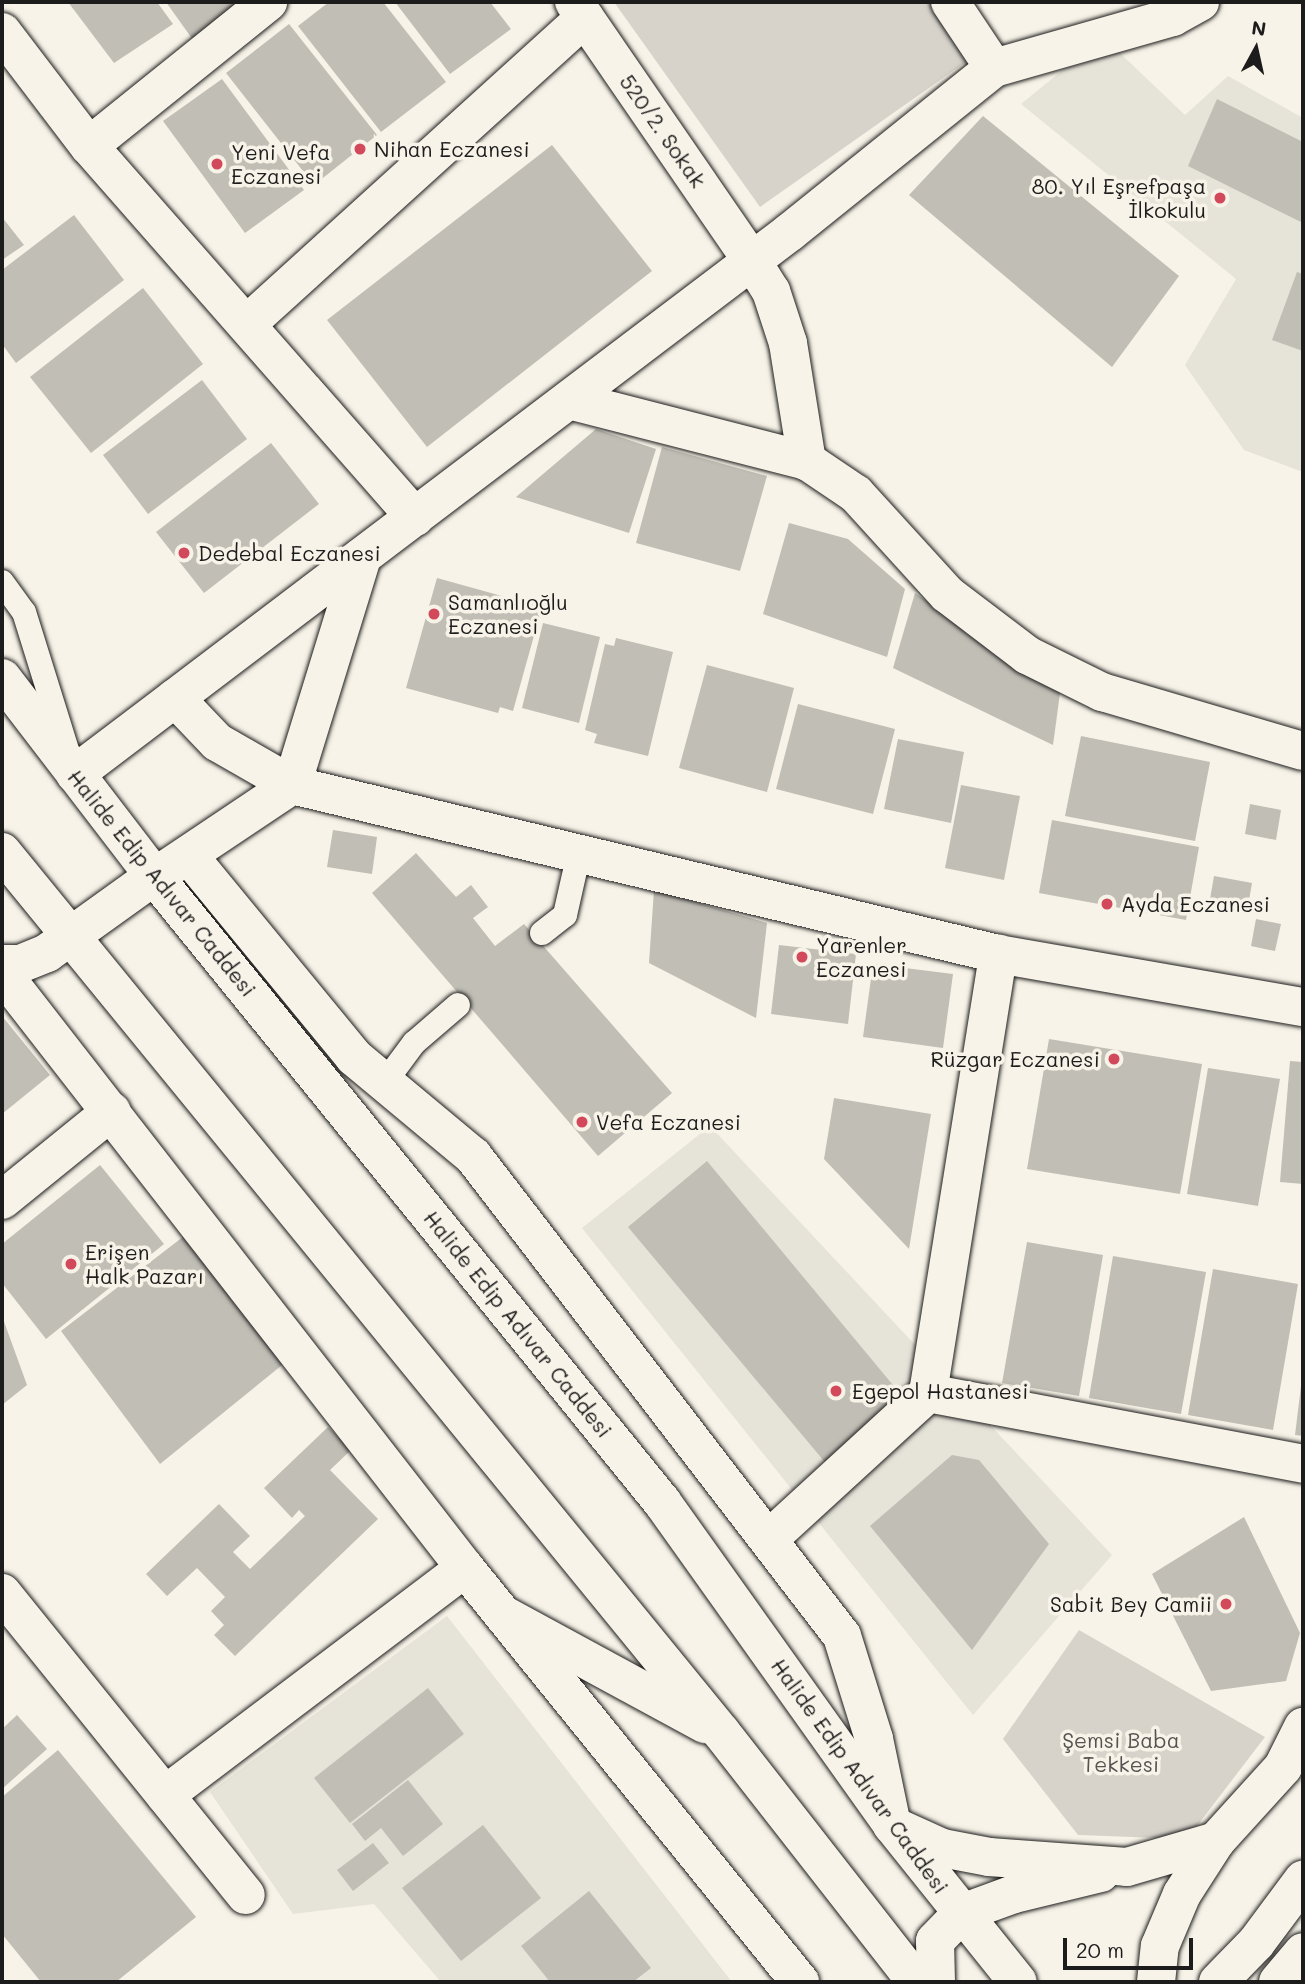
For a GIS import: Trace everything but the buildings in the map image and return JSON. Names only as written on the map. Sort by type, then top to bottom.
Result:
[{"type":"street","points":[[89,146],[268,2]]},
{"type":"street","points":[[950,2],[994,68]]},
{"type":"street","points":[[75,774],[752,261],[994,68],[1173,17],[1200,2]]},
{"type":"street","points":[[247,324],[580,10]]},
{"type":"street","name":"520/2. Sokak","points":[[580,10],[771,291],[788,343],[807,461]]},
{"type":"street","points":[[2,32],[89,146],[415,517]]},
{"type":"street","points":[[569,400],[807,461],[849,488],[947,594],[1027,655],[1128,701],[1303,751]]},
{"type":"street","points":[[2,964],[20,964],[38,957],[292,785],[362,557]]},
{"type":"street","name":"Halide Edip Adıvar Caddesi","points":[[2,678],[154,876],[662,1502],[892,1825],[1018,1982]]},
{"type":"street","points":[[175,698],[217,742],[292,785],[998,954],[1303,1007]]},
{"type":"street","points":[[2,852],[721,1732],[916,1982]]},
{"type":"street","points":[[188,856],[354,1057],[473,1156],[770,1538],[842,1636],[874,1739],[892,1825],[942,1848],[989,1857],[1127,1867]]},
{"type":"street","points":[[770,1538],[928,1393],[998,954]]},
{"type":"street","points":[[2,973],[465,1568],[800,1982]]},
{"type":"street","points":[[2,1200],[112,1111]]},
{"type":"street","points":[[928,1393],[1303,1464]]},
{"type":"street","points":[[165,1795],[465,1568]]},
{"type":"street","points":[[2,1593],[246,1895]]},
{"type":"street","points":[[504,1615],[721,1732]]},
{"type":"street","points":[[1156,1982],[1160,1946],[1182,1894],[1216,1841],[1283,1767],[1303,1727]]},
{"type":"street","points":[[936,1982],[935,1941],[962,1913],[1014,1894],[1127,1867],[1216,1841]]},
{"type":"street","points":[[1219,1982],[1255,1944],[1303,1880]]},
{"type":"street","points":[[1278,1982],[1303,1952]]},
{"type":"lane","points":[[2,582],[24,612],[75,774]]},
{"type":"lane","points":[[542,933],[565,915],[579,853]]},
{"type":"lane","points":[[385,1082],[414,1043],[458,1005]]},
{"type":"shaded area","name":"80. Yıl Eşrefpaşa İlkokulu","points":[[1103,37],[1185,115],[1228,76],[1303,118],[1303,472],[1244,450],[1185,365],[1236,279],[1021,104]]},
{"type":"shaded area","name":"Egepol Hastanesi","points":[[710,1126],[1112,1555],[973,1715],[582,1228]]},
{"type":"shaded area","points":[[447,1616],[732,1982],[441,1982],[374,1904],[293,1914],[210,1792]]},
{"type":"green space","points":[[614,2],[930,2],[970,59],[760,207]]},
{"type":"green space","name":"Şemsi Baba Tekkesi","points":[[1079,1630],[1265,1737],[1187,1839],[1078,1835],[1003,1739]]},
{"type":"place","name":"Nihan Eczanesi","points":[[360,149]]},
{"type":"place","name":"Yeni Vefa Eczanesi","points":[[217,164]]},
{"type":"place","name":"80. Yıl Eşrefpaşa İlkokulu","points":[[1220,198]]},
{"type":"place","name":"Dedebal Eczanesi","points":[[184,553]]},
{"type":"place","name":"Samanlıoğlu Eczanesi","points":[[434,614]]},
{"type":"place","name":"Ayda Eczanesi","points":[[1107,904]]},
{"type":"place","name":"Yarenler Eczanesi","points":[[802,957]]},
{"type":"place","name":"Rüzgar Eczanesi","points":[[1114,1059]]},
{"type":"place","name":"Vefa Eczanesi","points":[[582,1122]]},
{"type":"place","name":"Erişen Halk Pazarı","points":[[71,1264]]},
{"type":"place","name":"Egepol Hastanesi","points":[[836,1391]]},
{"type":"place","name":"Sabit Bey Camii","points":[[1226,1604]]}]
